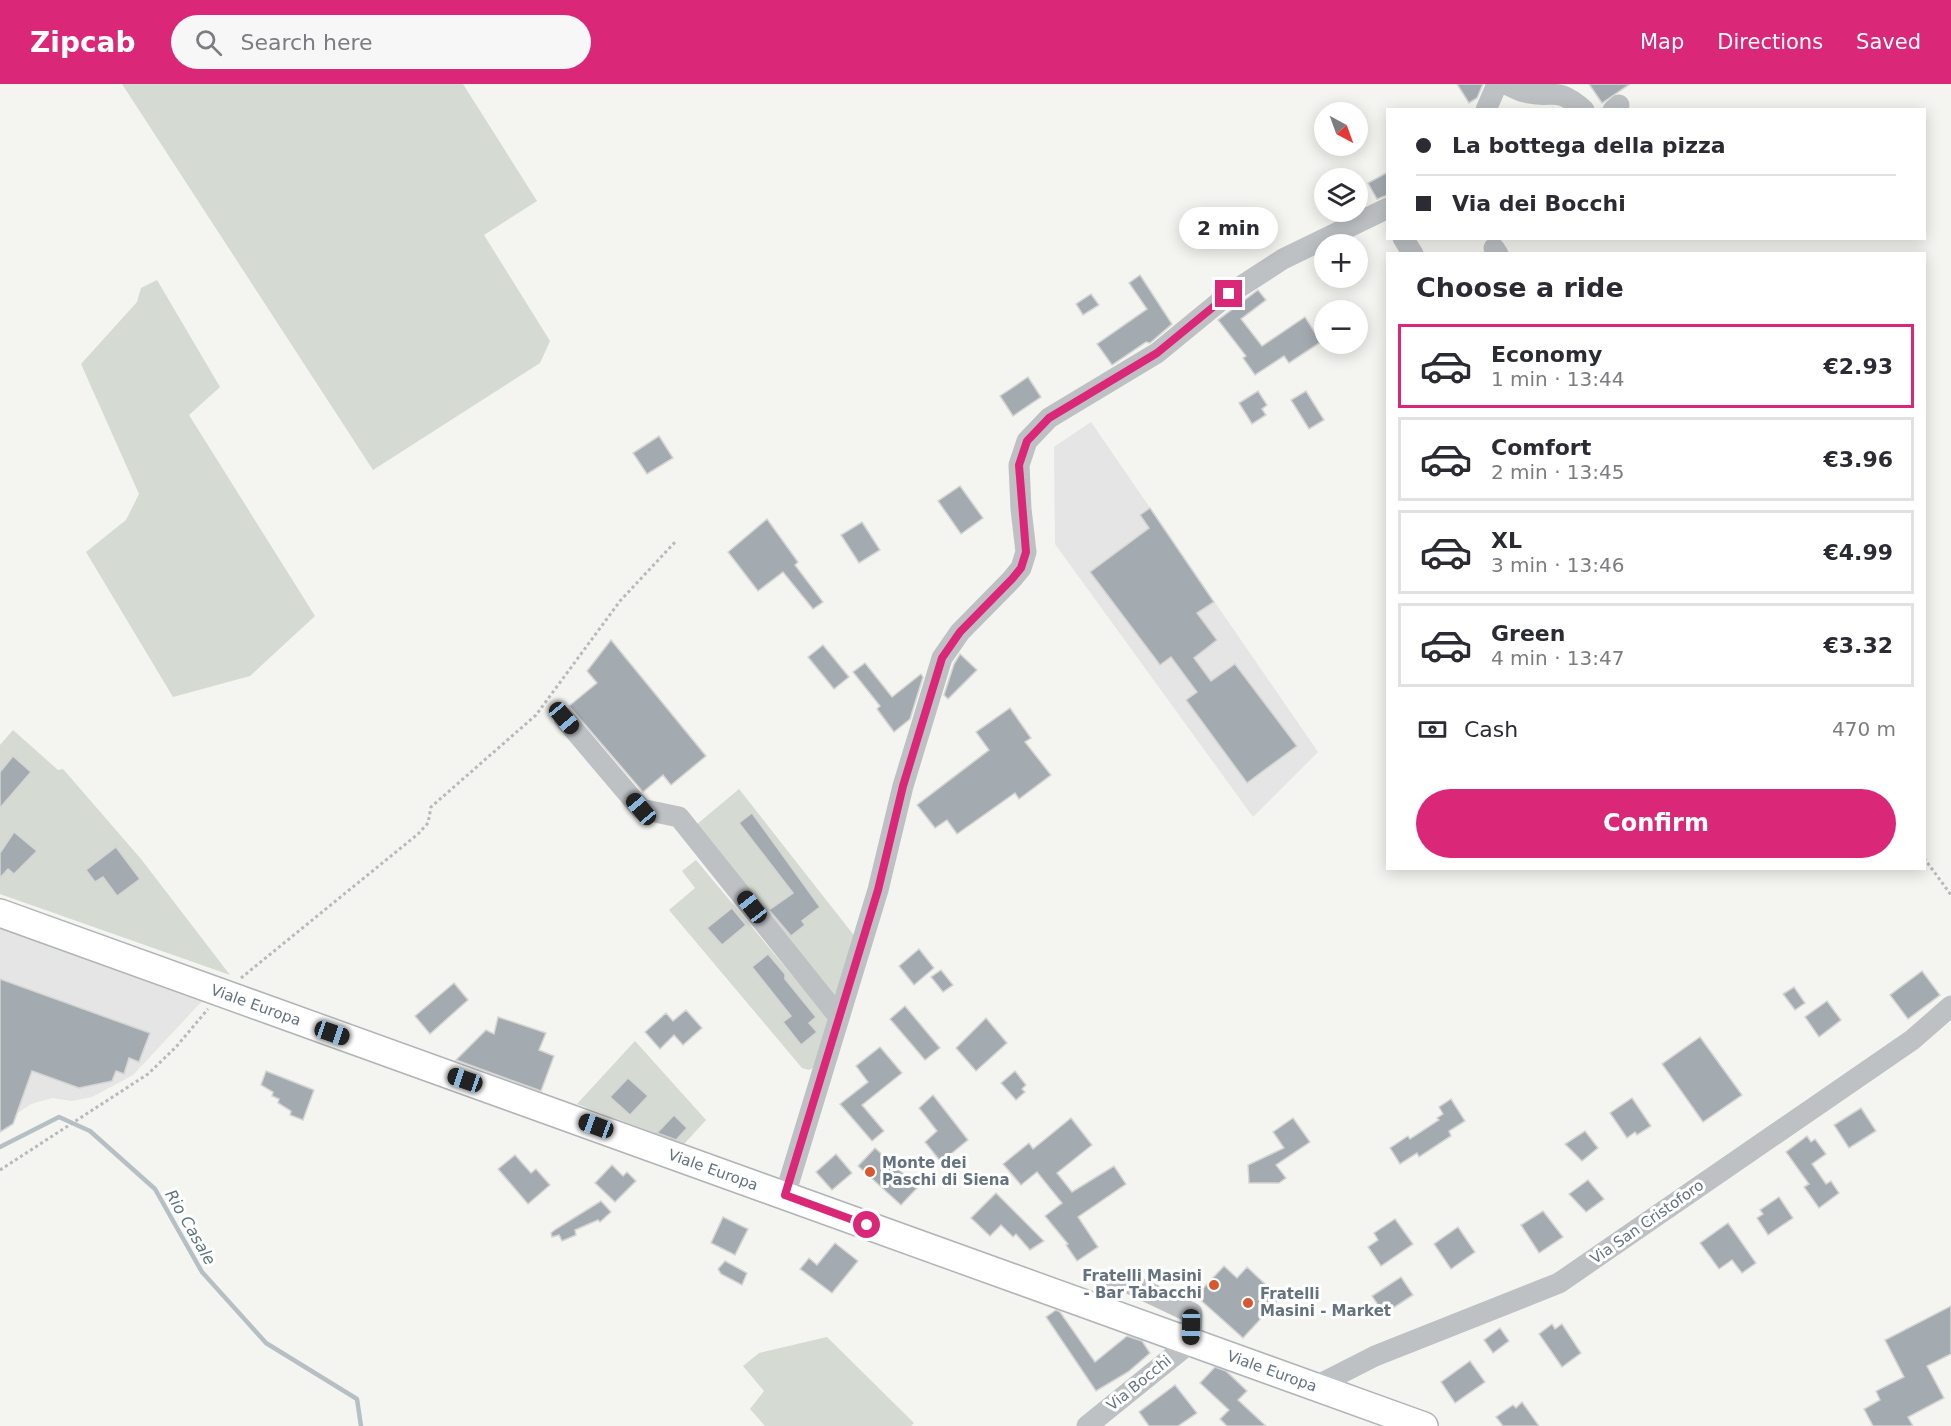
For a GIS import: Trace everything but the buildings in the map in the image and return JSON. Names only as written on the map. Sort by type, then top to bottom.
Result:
[{"type":"main road","name":"Viale Europa","points":[[0,913],[1424,1426]]},
{"type":"street","points":[[1487,108],[1497,84]]},
{"type":"street","points":[[1506,84],[1525,93],[1556,90],[1566,93],[1582,108]]},
{"type":"street","points":[[785,1195],[878,890],[903,786],[942,658],[960,632],[1021,568],[1026,552],[1019,465],[1027,441],[1049,418],[1157,353],[1229,294],[1283,259],[1386,211]]},
{"type":"street","points":[[564,718],[641,809],[679,818],[839,1017]]},
{"type":"street","name":"Via San Cristoforo","points":[[1314,1387],[1375,1356],[1559,1283],[1912,1040],[1951,1006]]},
{"type":"street","name":"Via Bocchi","points":[[1095,1423],[1191,1342]]},
{"type":"path","points":[[0,1170],[66,1130],[147,1074],[176,1047],[221,993],[418,834],[428,823],[431,807],[536,716],[620,601],[676,541]]},
{"type":"path","points":[[1926,861],[1951,895]]},
{"type":"shaded area","points":[[122,84],[463,84],[537,201],[484,235],[550,341],[540,363],[373,470]]},
{"type":"shaded area","points":[[157,280],[220,387],[189,415],[315,616],[250,676],[173,697],[86,552],[126,520],[139,494],[81,364],[137,302],[141,288]]},
{"type":"shaded area","points":[[1091,422],[1318,752],[1253,817],[1055,544],[1054,447]]},
{"type":"shaded area","points":[[13,730],[58,770],[63,769],[141,859],[230,975],[0,894],[0,745]]},
{"type":"shaded area","points":[[739,789],[856,938],[836,1005],[696,825]]},
{"type":"shaded area","points":[[696,860],[831,1022],[815,1067],[809,1070],[802,1068],[669,910],[695,888],[682,871]]},
{"type":"shaded area","points":[[0,928],[203,1000],[133,1075],[92,1097],[72,1101],[52,1098],[31,1104],[0,1125]]},
{"type":"shaded area","points":[[635,1041],[706,1120],[684,1144],[577,1104]]},
{"type":"shaded area","points":[[827,1337],[914,1423],[911,1426],[765,1426],[750,1409],[764,1391],[743,1366],[759,1353]]},
{"type":"waterway","name":"Rio Casale","points":[[0,1147],[59,1117],[90,1131],[155,1189],[202,1272],[266,1343],[357,1399],[361,1426]]},
{"type":"place","name":"Monte dei Paschi di Siena","points":[[870,1172]]},
{"type":"place","name":"Fratelli Masini - Bar Tabacchi","points":[[1214,1285]]},
{"type":"place","name":"Fratelli Masini - Market","points":[[1248,1303]]},
{"type":"route","points":[[867,1225],[785,1195],[878,890],[903,786],[942,658],[960,632],[1021,568],[1026,552],[1019,490],[1019,465],[1027,441],[1049,418],[1157,353],[1229,294]]}]
